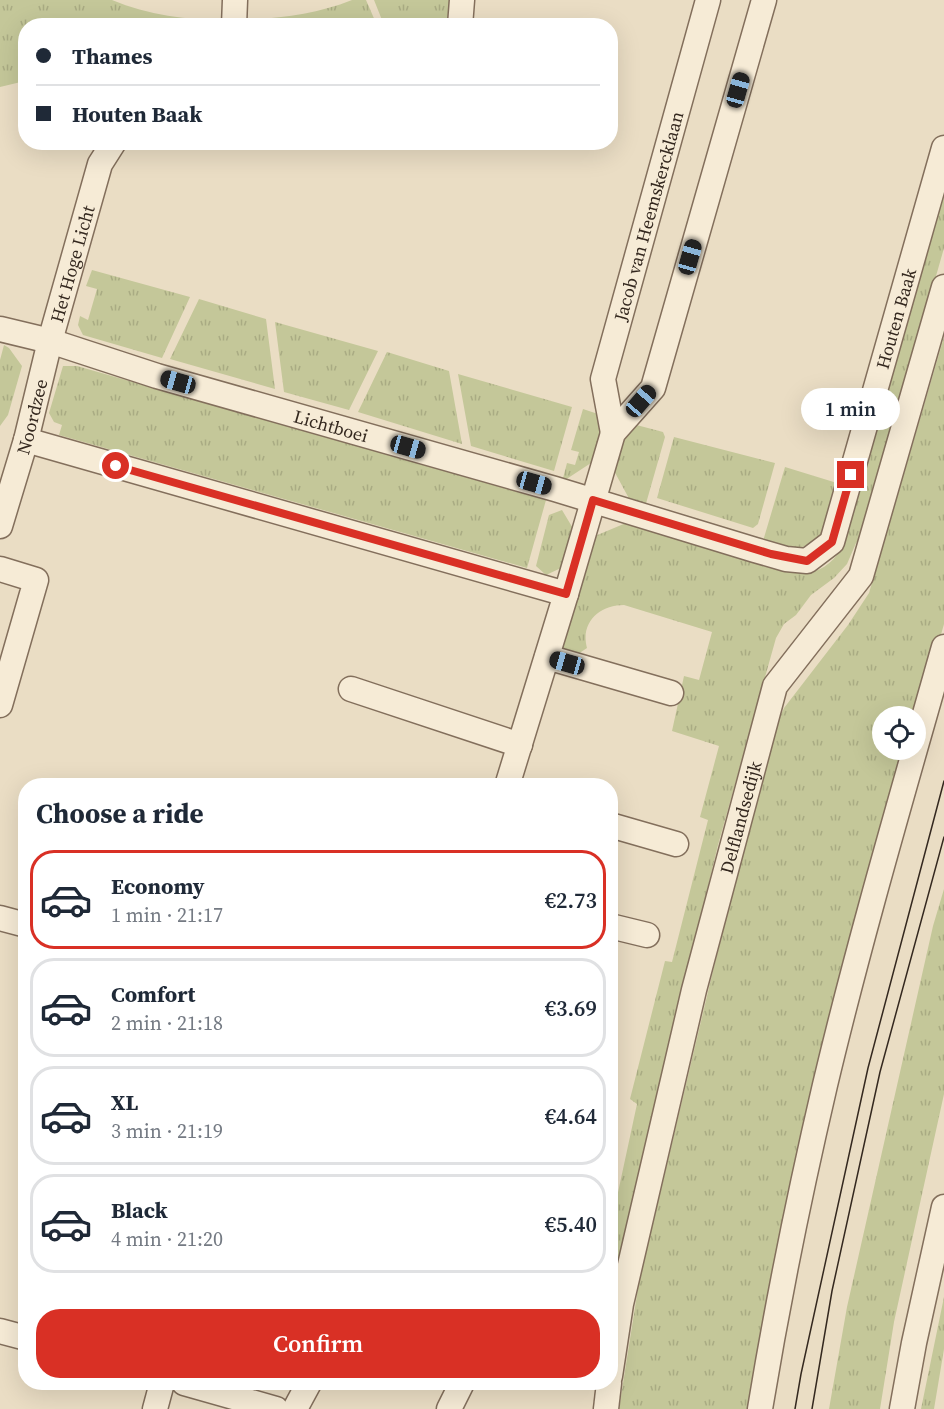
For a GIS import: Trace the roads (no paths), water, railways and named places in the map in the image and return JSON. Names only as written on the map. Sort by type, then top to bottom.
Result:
[{"type":"street","points":[[234,18],[235,0]]},
{"type":"street","points":[[461,18],[462,0]]},
{"type":"street","name":"Jacob van Heemskercklaan","points":[[613,433],[603,379],[708,0]]},
{"type":"street","name":"Jacob van Heemskercklaan","points":[[510,778],[613,433],[653,388],[764,0]]},
{"type":"street","name":"Houten Baak","points":[[786,559],[807,561],[832,542],[944,148]]},
{"type":"street","name":"Het Hoge Licht","points":[[0,329],[50,341],[100,164],[109,150]]},
{"type":"street","name":"Delflandsedijk","points":[[618,1324],[694,990],[775,686],[861,576],[944,287]]},
{"type":"street","name":"Noordzee","points":[[0,526],[26,441],[50,341]]},
{"type":"street","name":"Lichtboei","points":[[50,341],[157,376],[593,500],[786,559]]},
{"type":"street","points":[[26,441],[566,594]]},
{"type":"street","points":[[0,569],[36,580],[0,705]]},
{"type":"street","points":[[760,1409],[795,1218],[825,1083],[858,955],[944,647]]},
{"type":"street","points":[[547,657],[671,693]]},
{"type":"street","points":[[351,689],[520,745]]},
{"type":"street","points":[[618,827],[676,844]]},
{"type":"street","points":[[0,918],[18,923]]},
{"type":"street","points":[[618,928],[647,935]]},
{"type":"street","points":[[902,1409],[944,1207]]},
{"type":"street","points":[[0,1331],[18,1336]]},
{"type":"street","points":[[155,1409],[160,1390]]},
{"type":"street","points":[[209,1390],[276,1409]]},
{"type":"street","points":[[295,1409],[305,1390]]},
{"type":"street","points":[[449,1409],[458,1390]]},
{"type":"street","points":[[606,1409],[608,1390]]},
{"type":"tram line","points":[[795,1409],[868,1068],[944,781]]},
{"type":"tram line","points":[[812,1409],[832,1291],[880,1072],[944,837]]}]
